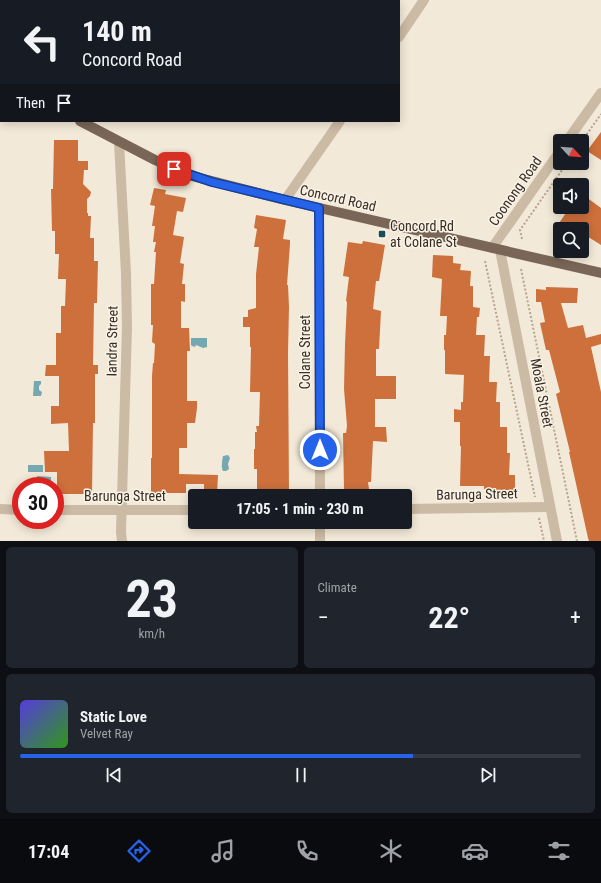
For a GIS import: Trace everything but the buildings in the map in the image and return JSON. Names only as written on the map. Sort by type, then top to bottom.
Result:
[{"type":"main road","name":"Concord Road","points":[[82,122],[174,169],[192,176],[285,200],[601,273]]},
{"type":"street","points":[[400,36],[424,0]]},
{"type":"street","points":[[572,134],[601,93]]},
{"type":"street","points":[[285,200],[339,122]]},
{"type":"street","name":"Iandra Street","points":[[119,142],[126,273],[127,328],[121,510],[122,541]]},
{"type":"street","name":"Coonong Road","points":[[496,249],[553,162]]},
{"type":"street","name":"Colane Street","points":[[319,208],[320,489]]},
{"type":"street","name":"Moala Street","points":[[496,249],[557,541]]},
{"type":"street","name":"Barunga Street","points":[[412,509],[550,507]]},
{"type":"street","points":[[0,510],[12,510]]},
{"type":"street","name":"Barunga Street","points":[[64,510],[188,510]]},
{"type":"street","points":[[320,529],[320,541]]},
{"type":"path","points":[[587,134],[601,114]]},
{"type":"path","points":[[522,239],[520,230],[562,170]]},
{"type":"path","points":[[485,261],[535,499]]},
{"type":"path","points":[[521,269],[577,541]]},
{"type":"path","points":[[539,518],[544,541]]},
{"type":"water","points":[[191,338],[207,338],[207,347],[203,348],[196,345],[195,347],[192,346]]},
{"type":"water","points":[[34,381],[41,381],[39,390],[42,392],[41,396],[33,396]]},
{"type":"water","points":[[228,455],[230,458],[228,464],[229,469],[223,471],[223,456]]},
{"type":"water","points":[[28,465],[43,465],[43,472],[28,472]]},
{"type":"place","name":"Concord Rd at Colane St","points":[[382,234]]},
{"type":"route","points":[[174,169],[212,182],[319,208],[320,450]]}]
